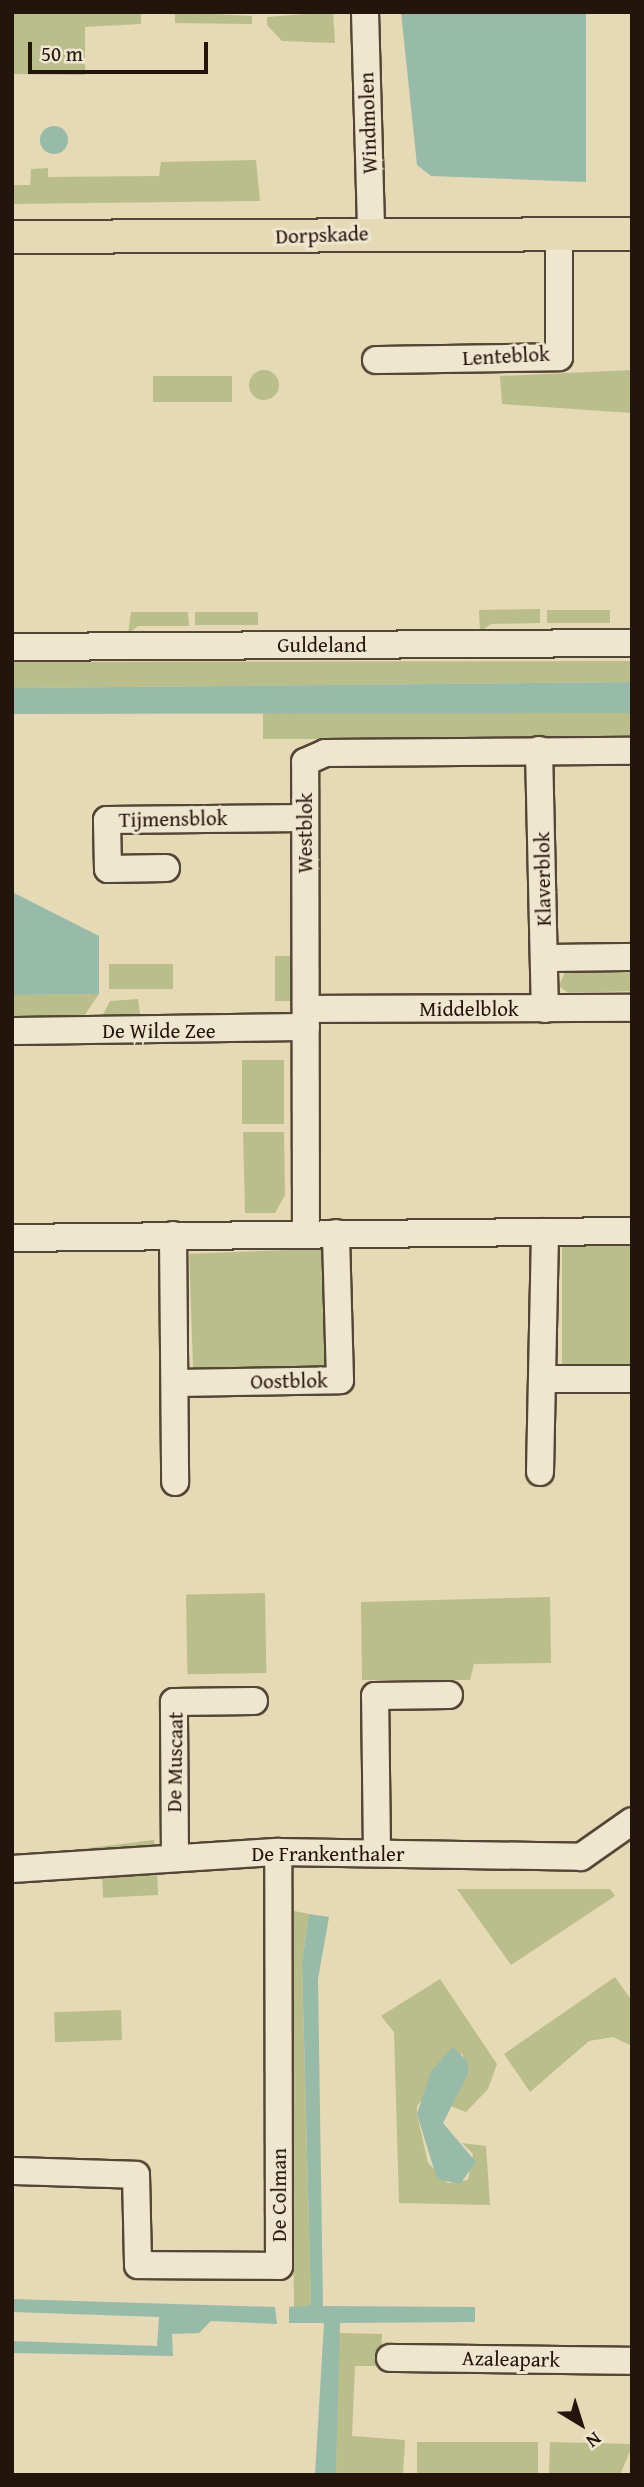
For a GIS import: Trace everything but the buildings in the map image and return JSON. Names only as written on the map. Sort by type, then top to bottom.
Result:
[{"type":"main road","name":"Dorpskade","points":[[12,237],[372,233],[632,234]]},
{"type":"street","name":"Windmolen","points":[[365,12],[372,233]]},
{"type":"street","name":"Lenteblok","points":[[376,360],[559,357],[559,234]]},
{"type":"street","name":"Guldeland","points":[[12,647],[632,643]]},
{"type":"street","name":"Klaverblok","points":[[539,750],[545,1009]]},
{"type":"street","name":"Westblok","points":[[306,1233],[305,762],[325,753],[632,751]]},
{"type":"street","name":"Tijmensblok","points":[[166,868],[108,869],[107,820],[305,818]]},
{"type":"street","points":[[544,958],[632,957]]},
{"type":"street","name":"Middelblok","points":[[306,1018],[632,1008]]},
{"type":"street","name":"De Wilde Zee","points":[[12,1031],[225,1031],[306,1018]]},
{"type":"street","points":[[12,1238],[632,1231]]},
{"type":"street","points":[[540,1472],[545,1232]]},
{"type":"street","name":"Oostblok","points":[[176,1383],[340,1380],[336,1233]]},
{"type":"street","points":[[173,1235],[175,1482]]},
{"type":"street","points":[[543,1379],[632,1379]]},
{"type":"street","points":[[377,1853],[375,1696],[449,1695]]},
{"type":"street","name":"De Muscaat","points":[[175,1858],[174,1702],[254,1701]]},
{"type":"street","name":"De Frankenthaler","points":[[12,1869],[278,1852],[581,1857],[632,1821]]},
{"type":"street","name":"De Colman","points":[[12,2171],[136,2175],[138,2265],[279,2266],[278,1852]]},
{"type":"street","name":"Azaleapark","points":[[390,2358],[632,2361]]},
{"type":"shaded area","points":[[12,12],[141,12],[141,24],[85,27],[85,75],[12,74]]},
{"type":"shaded area","points":[[175,12],[252,16],[252,24],[175,23]]},
{"type":"shaded area","points":[[333,12],[335,43],[282,41],[267,25],[267,17]]},
{"type":"shaded area","points":[[401,12],[586,12],[586,182],[431,176],[417,165]]},
{"type":"shaded area","points":[[54,126],[64,130],[68,140],[64,150],[54,154],[44,150],[40,140],[44,130]]},
{"type":"shaded area","points":[[256,160],[260,201],[12,204],[12,185],[30,185],[31,169],[48,168],[48,177],[159,176],[161,162]]},
{"type":"shaded area","points":[[264,370],[274,375],[279,385],[274,395],[264,400],[254,395],[249,385],[254,375]]},
{"type":"shaded area","points":[[632,370],[632,413],[502,404],[500,376]]},
{"type":"shaded area","points":[[153,376],[232,376],[232,402],[153,402]]},
{"type":"shaded area","points":[[540,609],[540,623],[491,624],[480,632],[479,610]]},
{"type":"shaded area","points":[[547,610],[610,610],[610,623],[547,623]]},
{"type":"shaded area","points":[[131,612],[188,612],[189,626],[138,626],[128,634]]},
{"type":"shaded area","points":[[195,612],[258,612],[258,625],[195,625]]},
{"type":"shaded area","points":[[632,661],[632,682],[12,688],[12,662]]},
{"type":"shaded area","points":[[632,682],[632,713],[12,714],[12,688]]},
{"type":"shaded area","points":[[263,713],[632,713],[632,739],[263,739]]},
{"type":"shaded area","points":[[12,892],[99,936],[99,994],[12,995]]},
{"type":"shaded area","points":[[275,956],[291,956],[291,1001],[275,1001]]},
{"type":"shaded area","points":[[109,964],[173,964],[173,989],[109,989]]},
{"type":"shaded area","points":[[632,968],[632,991],[568,993],[559,986],[566,969]]},
{"type":"shaded area","points":[[99,994],[80,1022],[12,1024],[12,995]]},
{"type":"shaded area","points":[[138,999],[140,1014],[172,1014],[173,1022],[98,1024],[110,1001]]},
{"type":"shaded area","points":[[242,1060],[284,1060],[284,1124],[242,1124]]},
{"type":"shaded area","points":[[243,1132],[284,1132],[285,1195],[275,1213],[245,1213]]},
{"type":"shaded area","points":[[562,1238],[632,1238],[632,1367],[562,1367]]},
{"type":"shaded area","points":[[322,1249],[326,1368],[193,1373],[189,1254]]},
{"type":"shaded area","points":[[265,1593],[266,1673],[187,1674],[186,1594]]},
{"type":"shaded area","points":[[550,1597],[551,1663],[474,1664],[470,1680],[362,1680],[361,1602]]},
{"type":"shaded area","points":[[154,1840],[155,1848],[14,1865],[13,1857]]},
{"type":"shaded area","points":[[157,1874],[158,1895],[103,1898],[102,1877]]},
{"type":"shaded area","points":[[457,1889],[610,1889],[615,1896],[511,1965]]},
{"type":"shaded area","points":[[289,1910],[309,1914],[302,1963],[311,2305],[294,2307]]},
{"type":"shaded area","points":[[309,1914],[329,1917],[318,1979],[323,2306],[475,2307],[475,2322],[340,2323],[336,2475],[315,2475],[324,2323],[289,2323],[289,2307],[311,2305],[302,1963]]},
{"type":"shaded area","points":[[615,1977],[632,2001],[632,2046],[613,2037],[589,2041],[530,2092],[504,2054]]},
{"type":"shaded area","points":[[440,1979],[497,2064],[488,2089],[466,2112],[448,2105],[468,2074],[462,2053],[417,2106],[417,2114],[428,2163],[448,2183],[468,2180],[473,2154],[462,2143],[486,2146],[490,2205],[399,2203],[394,2032],[381,2016]]},
{"type":"shaded area","points":[[121,2010],[122,2040],[55,2042],[54,2012]]},
{"type":"shaded area","points":[[453,2047],[468,2062],[468,2074],[443,2123],[476,2162],[460,2184],[437,2179],[417,2114],[431,2071]]},
{"type":"shaded area","points":[[12,2299],[275,2307],[277,2324],[211,2321],[199,2333],[172,2334],[173,2356],[12,2353],[12,2341],[157,2346],[159,2317],[12,2312]]},
{"type":"shaded area","points":[[339,2333],[382,2334],[381,2366],[355,2366],[352,2436],[405,2440],[403,2475],[336,2475]]},
{"type":"shaded area","points":[[417,2442],[538,2442],[538,2475],[417,2475]]},
{"type":"shaded area","points":[[550,2442],[632,2446],[620,2475],[549,2475]]}]
